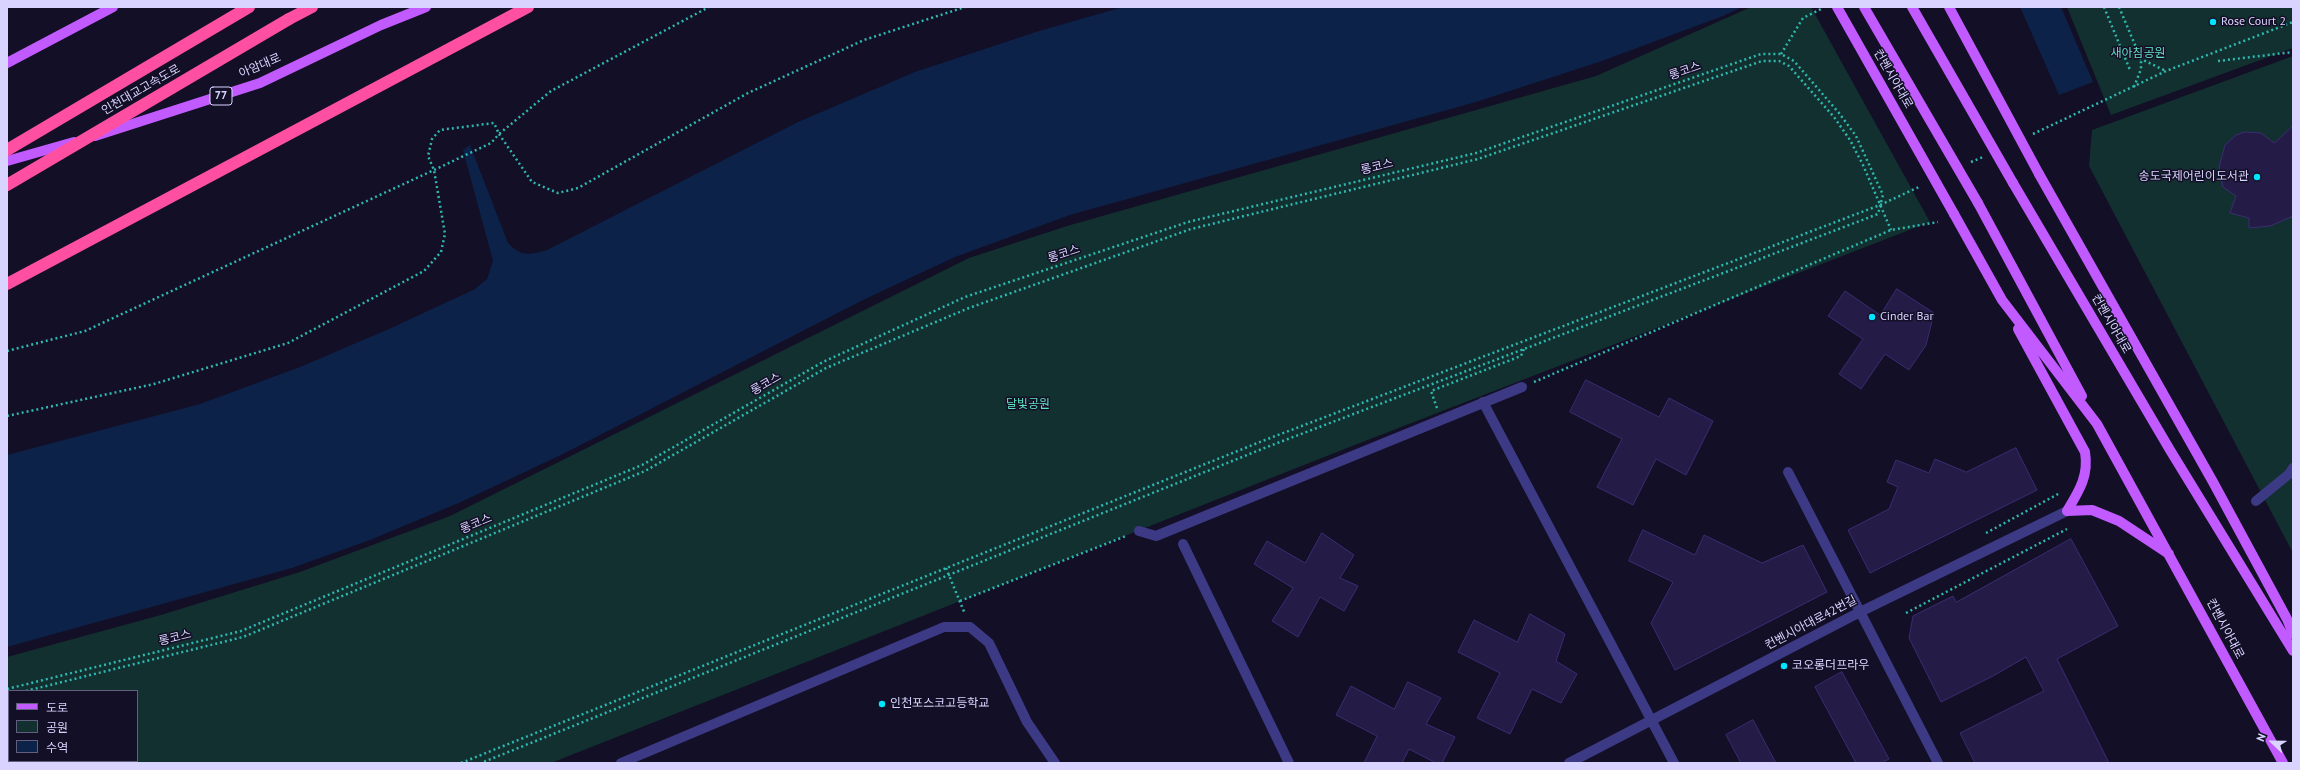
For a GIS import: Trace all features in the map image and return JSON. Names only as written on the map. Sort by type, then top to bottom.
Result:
[{"type":"highway","name":"인천대교고속도로","points":[[7,150],[249,7]]},
{"type":"highway","name":"인천대교고속도로","points":[[7,185],[289,19],[312,7]]},
{"type":"highway","points":[[7,284],[528,7]]},
{"type":"main road","points":[[7,63],[112,7]]},
{"type":"main road","name":"아암대로","points":[[7,161],[129,126],[260,83],[381,25],[426,7]]},
{"type":"main road","name":"컨벤시아대로","points":[[1837,7],[2002,300],[2097,424]]},
{"type":"main road","name":"컨벤시아대로","points":[[1864,7],[1978,203],[2283,763]]},
{"type":"main road","name":"컨벤시아대로","points":[[1912,7],[2013,183],[2170,450],[2293,651]]},
{"type":"main road","name":"컨벤시아대로","points":[[1949,7],[2039,174],[2213,482],[2287,619],[2293,634]]},
{"type":"main road","points":[[2002,300],[2085,452],[2087,465],[2082,488],[2067,511]]},
{"type":"main road","points":[[2067,511],[2092,510],[2119,521],[2170,554]]},
{"type":"street","points":[[1139,531],[1156,536],[1522,387]]},
{"type":"street","points":[[1483,402],[1674,763]]},
{"type":"street","points":[[2256,501],[2290,474],[2293,468]]},
{"type":"street","points":[[1788,472],[1938,763]]},
{"type":"street","name":"컨벤시아대로42번길","points":[[1569,763],[1860,612],[2067,511]]},
{"type":"street","points":[[1183,544],[1289,763]]},
{"type":"street","points":[[621,763],[944,627],[970,626],[989,643],[1027,722],[1055,763]]},
{"type":"path","points":[[7,351],[85,331],[490,143],[551,91],[709,7]]},
{"type":"path","points":[[7,416],[154,384],[288,343],[424,271],[441,252],[445,234],[434,170],[428,156],[432,139],[440,130],[494,123],[499,134],[532,182],[558,193],[578,188],[748,93],[864,40],[965,7]]},
{"type":"path","points":[[481,763],[1267,447],[1878,214],[1883,195],[1856,136],[1839,113],[1794,61],[1781,54],[1804,18],[1825,7]]},
{"type":"path","points":[[2104,7],[2130,70]]},
{"type":"path","points":[[2119,7],[2141,59],[2141,69],[2134,87]]},
{"type":"path","points":[[2028,136],[2166,72],[2293,22]]},
{"type":"path","points":[[2218,61],[2293,52]]},
{"type":"path","name":"롱코스","points":[[7,688],[241,631],[642,465],[822,362],[965,297],[1188,222],[1476,153],[1761,54],[1781,54]]},
{"type":"path","points":[[2141,59],[2166,72]]},
{"type":"path","points":[[30,690],[243,637],[645,471],[826,368],[969,308],[1191,230],[1478,159],[1762,61],[1779,61],[1789,66],[1834,117],[1850,140],[1891,230]]},
{"type":"path","points":[[1965,165],[1986,156]]},
{"type":"path","points":[[460,763],[1265,440],[1880,205],[1922,185]]},
{"type":"path","points":[[1522,387],[1891,230],[1938,222]]},
{"type":"path","points":[[1444,405],[1437,408],[1431,392],[1521,356],[1524,349]]},
{"type":"path","points":[[1906,613],[2071,527]]},
{"type":"path","points":[[960,601],[1139,531]]},
{"type":"path","points":[[946,568],[970,626]]},
{"type":"green space","name":"달빛공원","points":[[1751,7],[1811,7],[1930,222],[1347,448],[551,763],[7,763],[7,657],[161,615],[300,572],[450,516],[969,258],[1067,226],[1596,76]]},
{"type":"green space","name":"새아침공원","points":[[2067,7],[2293,7],[2293,48],[2111,115]]},
{"type":"green space","points":[[2293,56],[2293,553],[2089,166],[2092,130]]},
{"type":"water","points":[[1123,7],[1742,7],[1723,16],[1602,61],[1476,102],[1070,215],[955,257],[863,300],[563,454],[461,502],[370,540],[292,568],[7,647],[7,455],[200,404],[300,367],[389,329],[475,289],[487,279],[493,261],[463,150],[470,145],[508,243],[521,253],[535,253],[547,250],[798,122],[915,72],[1039,31]]},
{"type":"water","points":[[2020,7],[2061,7],[2093,82],[2059,95]]},
{"type":"building","name":"송도국제어린이도서관","points":[[2293,126],[2293,216],[2270,226],[2249,228],[2249,218],[2230,213],[2236,196],[2223,187],[2219,167],[2225,145],[2236,135],[2245,132],[2261,133],[2274,143]]},
{"type":"building","points":[[1897,289],[1934,313],[1926,345],[1909,370],[1885,354],[1861,389],[1839,374],[1863,339],[1828,316],[1845,291],[1880,315]]},
{"type":"building","points":[[1586,380],[1659,417],[1669,398],[1713,421],[1686,475],[1656,459],[1633,505],[1597,487],[1622,439],[1570,412]]},
{"type":"building","points":[[2016,448],[2037,490],[1870,573],[1848,530],[1889,509],[1898,487],[1887,482],[1896,460],[1929,473],[1935,459],[1966,472]]},
{"type":"building","points":[[1643,530],[1695,555],[1704,535],[1762,563],[1803,545],[1827,592],[1675,670],[1651,623],[1673,582],[1629,561]]},
{"type":"building","points":[[1322,533],[1354,555],[1340,578],[1358,586],[1344,611],[1320,597],[1298,637],[1272,621],[1293,588],[1254,564],[1267,541],[1305,563]]},
{"type":"building","points":[[2071,539],[2118,626],[2057,659],[2109,763],[1975,763],[1960,733],[2044,691],[2026,657],[1993,676],[1941,702],[1909,638],[1913,616],[1953,596],[1956,602]]},
{"type":"building","points":[[1530,614],[1565,634],[1556,661],[1577,674],[1561,703],[1532,689],[1510,734],[1477,718],[1500,673],[1458,652],[1474,620],[1517,642]]},
{"type":"building","points":[[1842,672],[1889,759],[1881,763],[1856,763],[1815,687]]},
{"type":"building","points":[[1408,682],[1441,698],[1426,724],[1455,737],[1442,763],[1436,763],[1409,749],[1402,763],[1364,763],[1377,736],[1336,715],[1351,686],[1394,709]]},
{"type":"building","points":[[1753,720],[1776,763],[1741,763],[1726,735]]},
{"type":"place","name":"Rose Court 2","points":[[2213,22]]},
{"type":"place","name":"송도국제어린이도서관","points":[[2257,177]]},
{"type":"place","name":"Cinder Bar","points":[[1872,317]]},
{"type":"place","name":"코오롱더프라우","points":[[1784,666]]},
{"type":"place","name":"인천포스코고등학교","points":[[882,704]]}]
